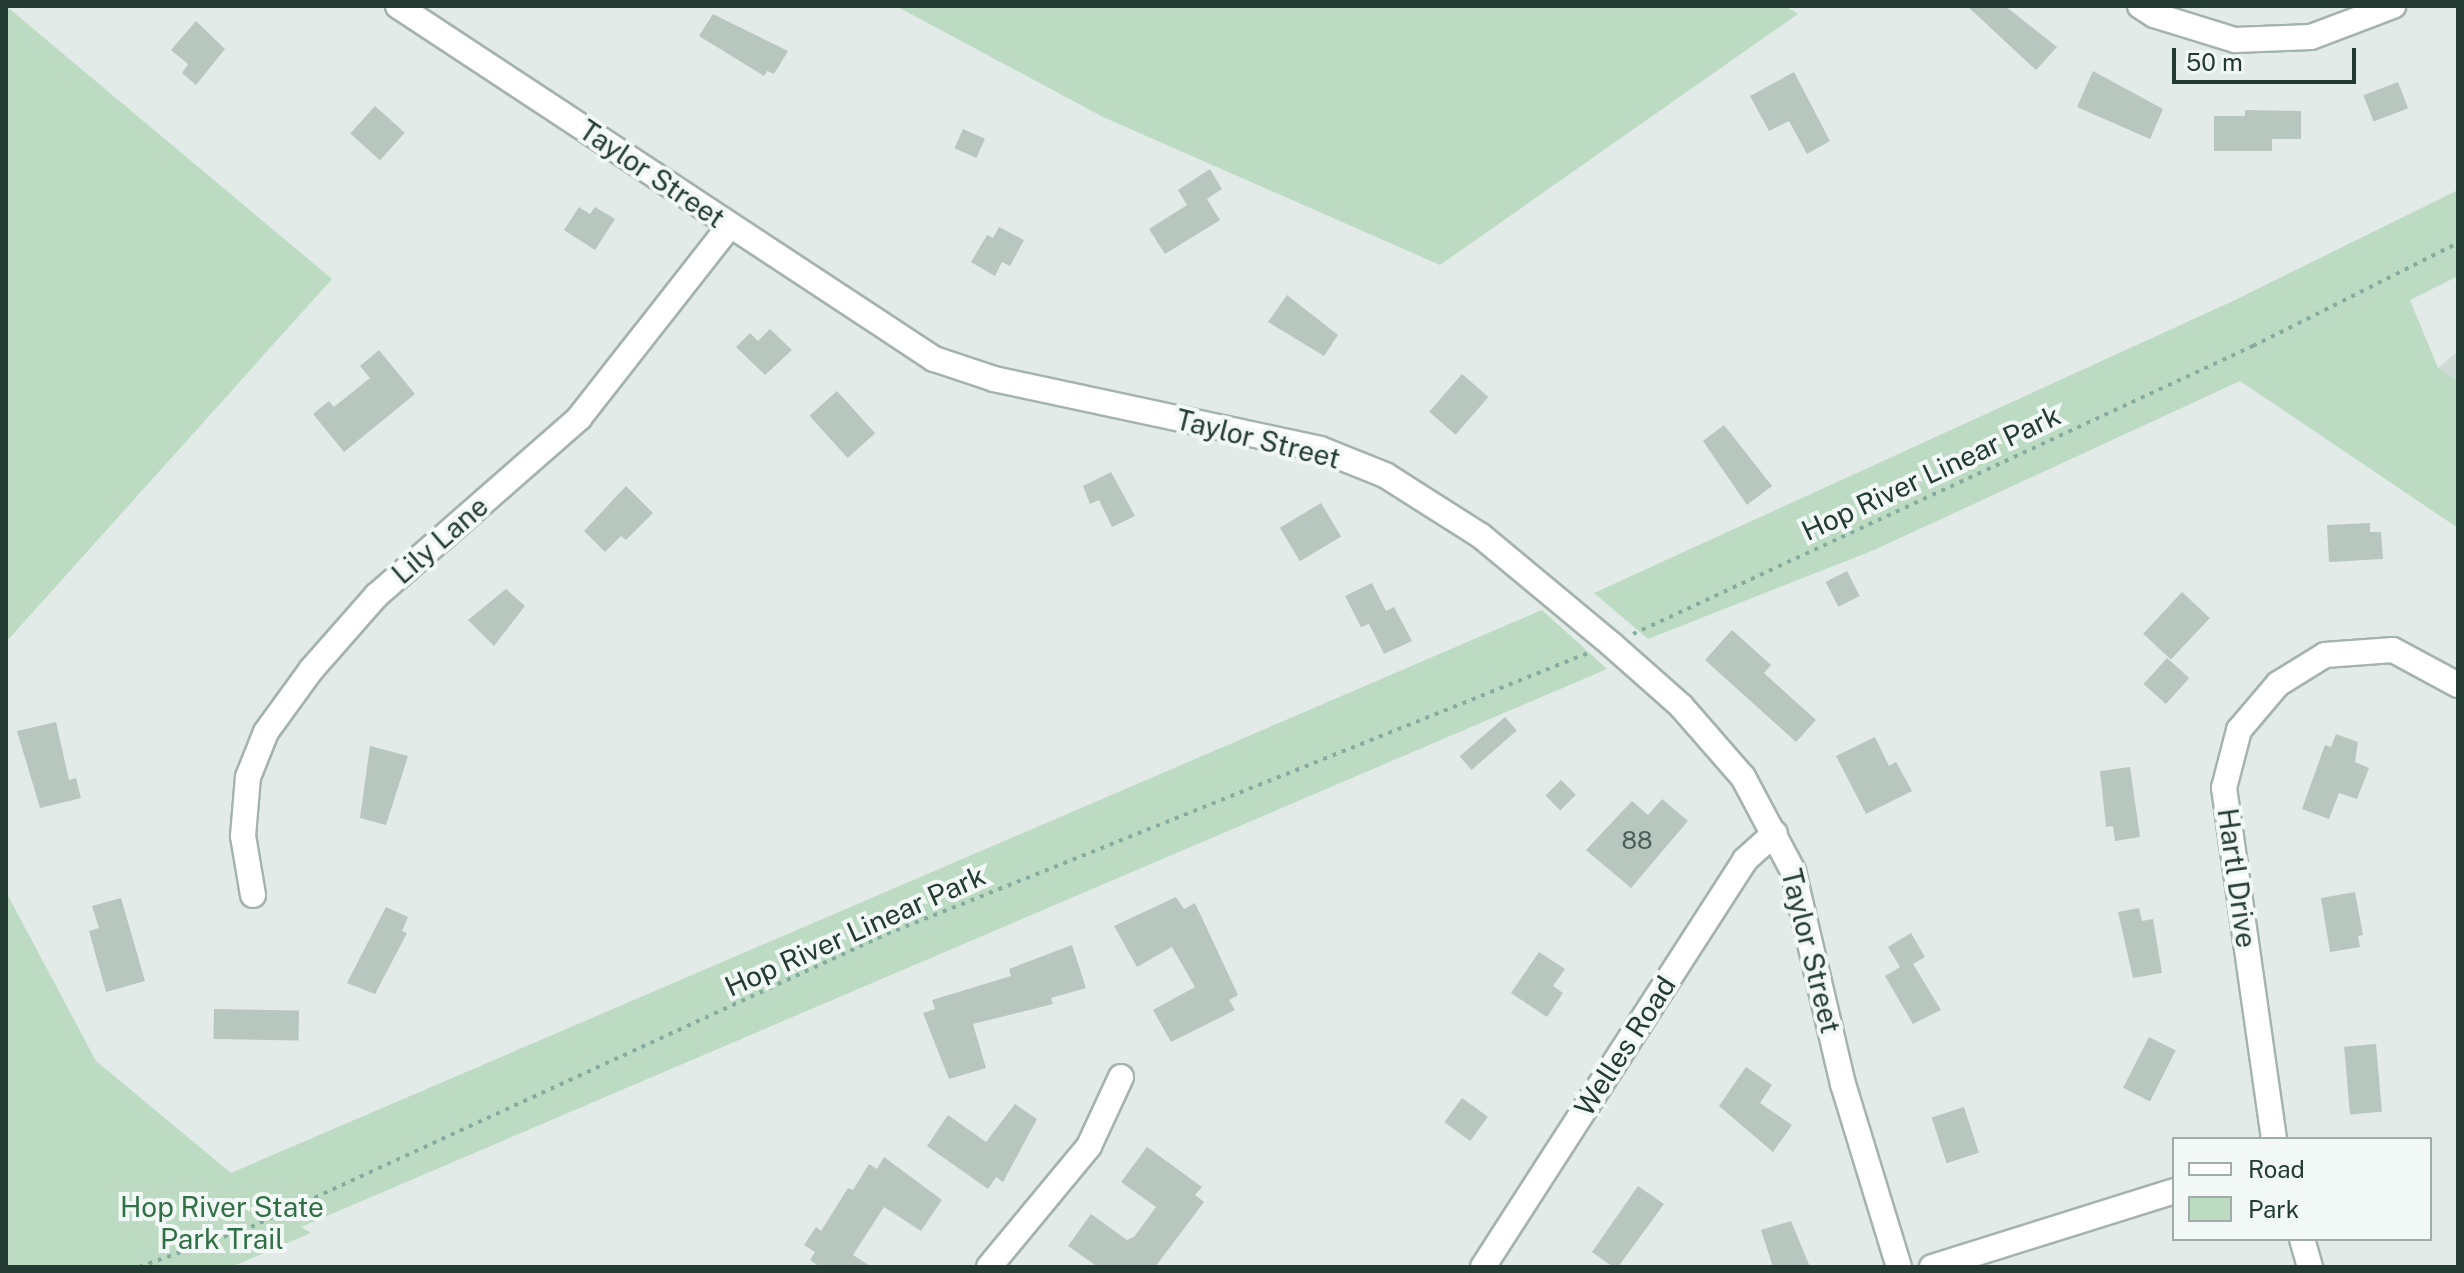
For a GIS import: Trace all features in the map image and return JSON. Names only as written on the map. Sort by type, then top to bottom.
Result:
[{"type":"street","name":"Taylor Street","points":[[398,6],[729,227],[934,359],[994,379],[1320,449],[1385,475],[1481,536],[1681,706],[1743,777],[1775,833],[1806,917],[1843,1084],[1899,1267]]},
{"type":"street","points":[[2140,6],[2235,40],[2311,37],[2393,6]]},
{"type":"street","name":"Lily Lane","points":[[253,895],[243,836],[248,777],[275,719],[377,595],[579,418],[729,227]]},
{"type":"street","name":"Hartl Drive","points":[[2274,1137],[2224,788],[2239,730],[2278,684],[2325,655],[2393,650],[2458,685]]},
{"type":"street","name":"Welles Road","points":[[1483,1267],[1745,860],[1775,833]]},
{"type":"street","points":[[989,1267],[1089,1146],[1121,1077]]},
{"type":"street","points":[[1932,1267],[2172,1192]]},
{"type":"street","points":[[2303,1241],[2310,1267]]},
{"type":"path","name":"Hop River Linear Park","points":[[1625,637],[2253,346],[2458,243]]},
{"type":"path","name":"Hop River Linear Park","points":[[139,1267],[251,1227],[887,934],[1595,650]]},
{"type":"shaded area","points":[[2458,351],[2458,381],[2438,368]]},
{"type":"green space","points":[[6,6],[332,279],[6,642]]},
{"type":"green space","points":[[896,6],[1785,6],[1798,14],[1440,265],[1103,117]]},
{"type":"green space","points":[[2458,190],[2458,276],[2410,300],[2438,368],[2458,381],[2458,528],[2240,381],[1874,550],[1648,639],[1594,593],[2233,301]]},
{"type":"green space","name":"Hop River State Park Trail","points":[[1542,610],[1607,669],[301,1227],[311,1233],[231,1267],[6,1267],[6,892],[96,1061],[231,1173]]},
{"type":"building","points":[[1967,6],[2005,6],[2057,47],[2036,70]]},
{"type":"building","points":[[713,14],[788,51],[774,74],[767,71],[764,76],[699,36]]},
{"type":"building","points":[[196,21],[225,49],[196,85],[182,73],[188,64],[171,50]]},
{"type":"building","points":[[2093,71],[2163,109],[2150,139],[2077,107]]},
{"type":"building","points":[[1794,72],[1830,141],[1807,154],[1789,121],[1769,131],[1750,96]]},
{"type":"building","points":[[2398,82],[2408,108],[2373,121],[2363,95]]},
{"type":"building","points":[[375,106],[405,133],[380,160],[350,133]]},
{"type":"building","points":[[2245,110],[2301,111],[2301,139],[2272,139],[2272,151],[2214,151],[2214,116],[2245,116]]},
{"type":"building","points":[[963,129],[985,139],[976,158],[954,148]]},
{"type":"building","points":[[1210,169],[1222,189],[1207,199],[1220,220],[1165,254],[1149,229],[1187,205],[1178,190]]},
{"type":"building","points":[[579,207],[590,214],[595,207],[615,219],[595,250],[564,230]]},
{"type":"building","points":[[999,227],[1024,240],[1010,266],[1002,262],[995,276],[971,262],[987,235],[993,238]]},
{"type":"building","points":[[1287,295],[1338,335],[1324,356],[1268,322]]},
{"type":"building","points":[[770,329],[792,350],[765,375],[736,347],[750,333],[758,341]]},
{"type":"building","points":[[379,350],[415,394],[344,452],[313,414],[329,401],[334,407],[370,378],[360,366]]},
{"type":"building","points":[[1462,374],[1488,397],[1456,435],[1429,412]]},
{"type":"building","points":[[837,391],[875,433],[848,458],[810,416]]},
{"type":"building","points":[[1724,425],[1772,486],[1747,505],[1703,441]]},
{"type":"building","points":[[1111,472],[1135,516],[1112,527],[1099,500],[1090,504],[1083,486]]},
{"type":"building","points":[[626,486],[653,513],[626,540],[621,536],[605,552],[584,531]]},
{"type":"building","points":[[1321,503],[1341,536],[1300,561],[1280,528]]},
{"type":"building","points":[[2370,523],[2370,532],[2381,532],[2383,559],[2329,562],[2327,525]]},
{"type":"building","points":[[1847,571],[1860,596],[1838,607],[1826,582]]},
{"type":"building","points":[[1372,583],[1386,611],[1394,607],[1412,641],[1384,654],[1369,624],[1361,627],[1345,596]]},
{"type":"building","points":[[506,589],[525,606],[494,646],[468,620]]},
{"type":"building","points":[[2182,592],[2210,618],[2171,660],[2143,634]]},
{"type":"building","points":[[1732,630],[1771,665],[1764,673],[1816,720],[1796,742],[1705,660]]},
{"type":"building","points":[[2167,658],[2189,678],[2166,704],[2144,684]]},
{"type":"building","points":[[1505,717],[1517,731],[1472,770],[1460,756]]},
{"type":"building","points":[[56,722],[69,780],[76,778],[81,798],[40,808],[17,731]]},
{"type":"building","points":[[2336,734],[2358,742],[2355,762],[2369,768],[2357,799],[2339,793],[2329,819],[2302,809],[2325,745],[2331,747]]},
{"type":"building","points":[[1875,737],[1889,766],[1896,762],[1912,791],[1866,814],[1836,756]]},
{"type":"building","points":[[370,746],[408,756],[386,825],[360,818]]},
{"type":"building","points":[[2130,767],[2140,837],[2115,841],[2113,826],[2106,827],[2100,771]]},
{"type":"building","points":[[1561,780],[1576,795],[1560,810],[1545,796]]},
{"type":"building","points":[[1662,799],[1688,821],[1631,888],[1586,850],[1632,801],[1648,815]]},
{"type":"building","points":[[2355,892],[2363,935],[2358,936],[2360,947],[2330,952],[2321,898]]},
{"type":"building","points":[[1176,897],[1184,909],[1195,903],[1238,995],[1229,1000],[1235,1010],[1171,1042],[1153,1010],[1195,987],[1172,947],[1137,967],[1114,926]]},
{"type":"building","points":[[121,898],[145,981],[106,992],[89,931],[99,928],[92,906]]},
{"type":"building","points":[[386,907],[408,917],[402,931],[407,933],[375,994],[347,983]]},
{"type":"building","points":[[2139,908],[2142,921],[2153,919],[2162,973],[2133,978],[2118,912]]},
{"type":"building","points":[[1911,933],[1925,957],[1913,964],[1941,1010],[1913,1024],[1885,976],[1900,967],[1888,947]]},
{"type":"building","points":[[1072,945],[1086,988],[1051,998],[1053,1004],[973,1024],[986,1068],[949,1079],[923,1013],[935,1009],[932,1000],[1011,976],[1009,969]]},
{"type":"building","points":[[1539,952],[1565,969],[1553,986],[1563,993],[1547,1017],[1511,993]]},
{"type":"building","points":[[214,1009],[299,1010],[298,1040],[213,1039]]},
{"type":"building","points":[[2149,1037],[2176,1051],[2150,1101],[2123,1088]]},
{"type":"building","points":[[2376,1044],[2382,1112],[2350,1115],[2344,1047]]},
{"type":"building","points":[[1746,1067],[1772,1085],[1760,1103],[1792,1125],[1773,1152],[1719,1106]]},
{"type":"building","points":[[1462,1098],[1488,1117],[1470,1141],[1444,1122]]},
{"type":"building","points":[[1015,1104],[1037,1119],[1003,1182],[996,1177],[988,1189],[927,1146],[948,1115],[986,1142]]},
{"type":"building","points":[[1964,1107],[1979,1153],[1946,1163],[1932,1118]]},
{"type":"building","points":[[1147,1147],[1202,1187],[1195,1195],[1204,1202],[1155,1267],[1098,1267],[1068,1246],[1091,1214],[1127,1240],[1134,1237],[1156,1207],[1121,1182]]},
{"type":"building","points":[[884,1157],[942,1200],[921,1231],[884,1207],[853,1255],[872,1267],[820,1267],[810,1260],[815,1252],[804,1245],[816,1227],[821,1231],[848,1188],[853,1190],[869,1164],[877,1169]]},
{"type":"building","points":[[1638,1186],[1664,1204],[1618,1267],[1613,1267],[1592,1252]]},
{"type":"building","points":[[1791,1221],[1810,1267],[1773,1267],[1761,1230]]}]
